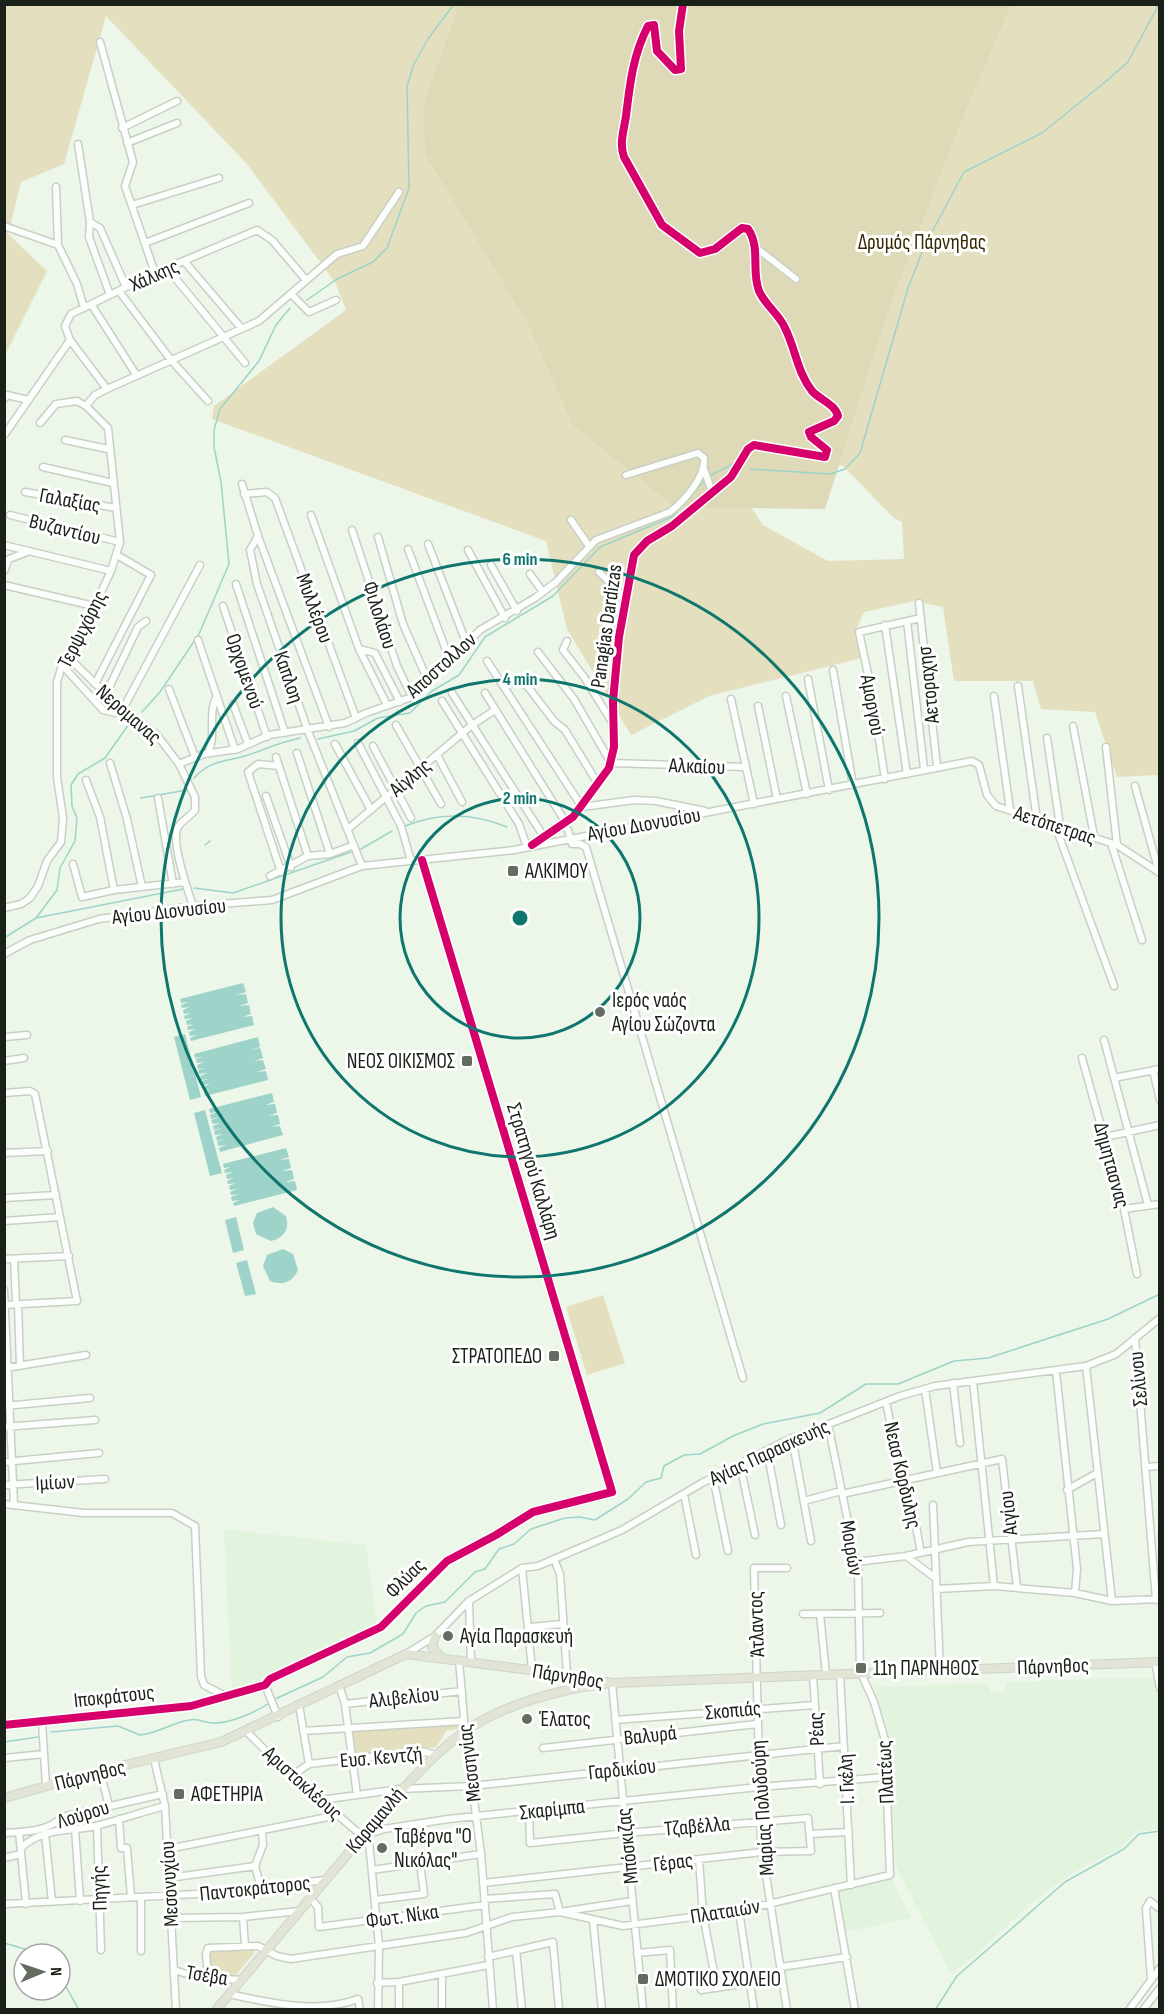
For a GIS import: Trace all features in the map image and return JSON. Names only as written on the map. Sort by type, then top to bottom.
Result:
[{"type":"main road","points":[[435,1636],[432,1647],[442,1658]]},
{"type":"main road","name":"Πάρνηθος","points":[[4,1798],[100,1771],[221,1742],[247,1732],[277,1714],[406,1654],[612,1683],[1157,1662]]},
{"type":"main road","name":"Καραμανλή","points":[[216,2010],[400,1789],[465,1731],[539,1698],[586,1686],[612,1683]]},
{"type":"street","points":[[683,4],[679,31],[681,69],[675,70],[657,51],[654,26],[648,26],[641,42],[629,82],[622,151],[662,225],[688,246],[700,253],[708,252],[745,227],[750,232],[754,246],[796,279]]},
{"type":"street","points":[[100,42],[133,162],[125,186],[155,273]]},
{"type":"street","points":[[122,128],[177,101]]},
{"type":"street","points":[[127,143],[177,123]]},
{"type":"street","points":[[78,144],[90,222],[89,237],[110,295]]},
{"type":"street","points":[[132,205],[219,178]]},
{"type":"street","points":[[56,187],[58,245],[84,308]]},
{"type":"street","points":[[40,423],[56,404],[77,401],[86,406],[95,395],[108,388],[260,321],[337,254],[363,246],[399,192]]},
{"type":"street","points":[[145,243],[249,203]]},
{"type":"street","points":[[90,222],[100,228],[126,287]]},
{"type":"street","points":[[4,226],[58,245]]},
{"type":"street","name":"Χάλκης","points":[[70,339],[65,326],[66,321],[84,308],[155,273],[257,230],[272,240],[306,280]]},
{"type":"street","name":"Panagias Dardizas","points":[[530,846],[565,825],[582,807],[611,763],[615,679],[625,598],[631,563],[639,549],[655,535],[672,526],[731,477],[754,446],[766,445],[825,457],[827,450],[811,437],[809,432],[834,422],[838,416],[835,409],[820,399],[804,378],[797,366],[786,330],[760,293],[757,284],[754,246]]},
{"type":"street","points":[[184,261],[242,329]]},
{"type":"street","points":[[167,268],[222,338],[245,363]]},
{"type":"street","points":[[119,291],[171,360],[207,401]]},
{"type":"street","points":[[291,294],[309,312],[336,300]]},
{"type":"street","points":[[91,304],[137,376]]},
{"type":"street","points":[[5,434],[70,339],[108,388]]},
{"type":"street","points":[[4,399],[7,395],[28,400]]},
{"type":"street","name":"Τερψιχόρης","points":[[4,908],[21,904],[30,898],[38,886],[47,861],[61,842],[63,818],[57,777],[59,741],[56,696],[62,665],[111,571],[120,542],[108,449],[108,428],[86,406]]},
{"type":"street","points":[[65,440],[108,449]]},
{"type":"street","points":[[626,475],[698,453],[704,458],[704,469],[712,492]]},
{"type":"street","points":[[43,467],[113,483]]},
{"type":"street","name":"Αποστολλον","points":[[179,764],[208,753],[235,750],[267,737],[329,727],[412,697],[449,658],[480,630],[517,611],[543,592],[596,540],[670,512],[678,505],[704,469]]},
{"type":"street","name":"Καπλοη","points":[[242,484],[258,536],[250,550],[257,584],[308,731],[362,866]]},
{"type":"street","name":"Γαλαξίας","points":[[25,492],[116,508]]},
{"type":"street","name":"Μυλλέρου","points":[[244,494],[267,492],[275,498],[356,718]]},
{"type":"street","name":"Βυζαντίου","points":[[10,515],[120,542]]},
{"type":"street","points":[[311,515],[359,649],[387,705]]},
{"type":"street","points":[[571,520],[589,546]]},
{"type":"street","name":"Φιλολάου","points":[[352,531],[397,666],[412,697]]},
{"type":"street","points":[[258,536],[329,727]]},
{"type":"street","points":[[378,537],[403,624],[428,681]]},
{"type":"street","points":[[428,544],[466,642]]},
{"type":"street","points":[[4,545],[111,571]]},
{"type":"street","points":[[408,549],[449,658]]},
{"type":"street","points":[[468,550],[505,618]]},
{"type":"street","points":[[4,571],[9,559],[30,551]]},
{"type":"street","points":[[95,684],[151,575],[117,555]]},
{"type":"street","points":[[62,665],[103,710],[115,713],[124,707],[200,565]]},
{"type":"street","points":[[491,565],[517,611]]},
{"type":"street","points":[[599,572],[625,598]]},
{"type":"street","points":[[530,574],[543,592]]},
{"type":"street","points":[[236,584],[285,733]]},
{"type":"street","points":[[4,585],[94,606]]},
{"type":"street","name":"Αετοραχησ","points":[[919,603],[937,766]]},
{"type":"street","name":"Ορχομενού","points":[[223,606],[267,737]]},
{"type":"street","points":[[907,774],[885,625],[921,618]]},
{"type":"street","points":[[106,694],[138,627],[146,621]]},
{"type":"street","points":[[907,621],[924,769]]},
{"type":"street","name":"Αμοργού","points":[[885,625],[859,632],[871,688],[885,779]]},
{"type":"street","points":[[198,640],[235,750]]},
{"type":"street","points":[[567,641],[562,650],[584,677],[613,724]]},
{"type":"street","points":[[359,649],[375,653],[400,702]]},
{"type":"street","points":[[538,652],[574,699],[611,763]]},
{"type":"street","name":"Νερομανας","points":[[68,657],[106,694],[153,731],[179,764],[196,802],[195,810],[179,824],[176,832],[185,882],[193,906]]},
{"type":"street","points":[[487,661],[582,807],[634,800],[656,801],[711,812]]},
{"type":"street","points":[[833,670],[853,785]]},
{"type":"street","points":[[808,679],[829,790]]},
{"type":"street","points":[[503,686],[520,681],[528,687],[554,721],[565,730],[598,784]]},
{"type":"street","points":[[1018,686],[1036,820]]},
{"type":"street","points":[[169,689],[195,757]]},
{"type":"street","points":[[452,693],[544,837]]},
{"type":"street","points":[[485,693],[565,825],[572,843],[586,848],[743,1378]]},
{"type":"street","points":[[208,753],[213,741],[213,705],[217,696]]},
{"type":"street","points":[[786,696],[807,794]]},
{"type":"street","points":[[994,696],[1010,810]]},
{"type":"street","points":[[731,699],[746,767]]},
{"type":"street","points":[[442,701],[519,824],[530,846]]},
{"type":"street","points":[[233,704],[248,744]]},
{"type":"street","points":[[758,706],[777,799]]},
{"type":"street","name":"Αίγλης","points":[[348,829],[472,725],[495,710]]},
{"type":"street","points":[[396,725],[441,804]]},
{"type":"street","points":[[1073,726],[1094,836]]},
{"type":"street","points":[[1047,738],[1057,825],[1114,986]]},
{"type":"street","points":[[358,743],[401,826],[411,861]]},
{"type":"street","points":[[335,744],[371,810]]},
{"type":"street","points":[[373,746],[411,818]]},
{"type":"street","points":[[1106,747],[1114,844],[1142,940]]},
{"type":"street","points":[[297,753],[330,854]]},
{"type":"street","points":[[437,754],[462,802]]},
{"type":"street","points":[[276,757],[308,856]]},
{"type":"street","name":"Αγίου Διονυσίου","points":[[4,954],[30,940],[99,919],[193,906],[272,900],[362,866],[530,846],[972,761]]},
{"type":"street","name":"Αετόπετρας","points":[[972,761],[980,768],[991,803],[1036,820],[1114,844],[1159,873]]},
{"type":"street","points":[[110,763],[127,819],[142,886]]},
{"type":"street","name":"Αλκαίου","points":[[611,763],[746,767],[754,804]]},
{"type":"street","points":[[279,766],[258,764],[248,772],[281,872]]},
{"type":"street","points":[[86,780],[100,817],[114,890]]},
{"type":"street","points":[[1135,786],[1159,873]]},
{"type":"street","points":[[266,796],[291,867]]},
{"type":"street","points":[[158,798],[173,885]]},
{"type":"street","points":[[270,876],[291,867],[308,856],[330,854],[354,845]]},
{"type":"street","name":"Στρατηγού Καλλάρη","points":[[422,860],[612,1492]]},
{"type":"street","points":[[73,864],[82,897],[114,890],[185,882]]},
{"type":"street","points":[[4,1037],[27,1035]]},
{"type":"street","points":[[1104,1040],[1148,1205]]},
{"type":"street","points":[[4,1061],[24,1058]]},
{"type":"street","name":"Δημητασνας","points":[[1082,1058],[1124,1209],[1137,1274]]},
{"type":"street","points":[[1114,1078],[1156,1069],[1160,1100]]},
{"type":"street","points":[[4,1093],[30,1090],[35,1094],[77,1301],[5,1305]]},
{"type":"street","points":[[1105,1137],[1160,1125]]},
{"type":"street","points":[[4,1153],[48,1151]]},
{"type":"street","points":[[4,1198],[56,1195]]},
{"type":"street","points":[[1124,1209],[1160,1204]]},
{"type":"street","points":[[4,1221],[60,1217]]},
{"type":"street","points":[[4,1259],[69,1256]]},
{"type":"street","points":[[14,1258],[20,1366]]},
{"type":"street","points":[[4,1290],[7,1406],[13,1462],[14,1505]]},
{"type":"street","name":"Αγίας Παρασκευής","points":[[406,1654],[435,1636],[469,1601],[522,1568],[538,1566],[622,1530],[713,1477],[792,1438],[925,1389],[953,1383],[1086,1366],[1111,1357],[1160,1318]]},
{"type":"street","name":"Σελίνου","points":[[1135,1338],[1158,1599]]},
{"type":"street","points":[[6,1367],[86,1355]]},
{"type":"street","points":[[1086,1366],[1112,1601]]},
{"type":"street","points":[[1056,1371],[1077,1569],[1075,1593]]},
{"type":"street","name":"Αιγίου","points":[[973,1381],[994,1586]]},
{"type":"street","points":[[953,1383],[960,1443]]},
{"type":"street","points":[[925,1389],[937,1473]]},
{"type":"street","points":[[7,1406],[90,1398]]},
{"type":"street","name":"Νεασ Κορδυλης","points":[[886,1402],[905,1497],[912,1504],[920,1548]]},
{"type":"street","points":[[8,1426],[95,1420]]},
{"type":"street","name":"Μοιρών","points":[[828,1424],[856,1562],[860,1674]]},
{"type":"street","points":[[792,1438],[811,1541]]},
{"type":"street","points":[[766,1450],[781,1526]]},
{"type":"street","points":[[4,1462],[99,1453]]},
{"type":"street","name":"Αιγίου","points":[[981,1462],[1002,1460],[1017,1587]]},
{"type":"street","points":[[804,1501],[981,1462]]},
{"type":"street","points":[[740,1464],[755,1535]]},
{"type":"street","points":[[1146,1467],[1160,1466]]},
{"type":"street","points":[[1068,1490],[1097,1473]]},
{"type":"street","points":[[713,1477],[728,1551]]},
{"type":"street","name":"Ιμίων","points":[[4,1485],[105,1479]]},
{"type":"street","name":"Φλύας","points":[[227,1697],[265,1685],[270,1679],[314,1660],[325,1651],[381,1627],[454,1555],[496,1535],[538,1509],[612,1492]]},
{"type":"street","points":[[684,1494],[696,1555]]},
{"type":"street","points":[[4,1504],[84,1513],[172,1513],[195,1526],[202,1678],[208,1688],[227,1697]]},
{"type":"street","points":[[933,1505],[934,1576],[940,1670]]},
{"type":"street","points":[[856,1562],[906,1556],[968,1542],[1072,1534],[1104,1534]]},
{"type":"street","points":[[906,1556],[934,1576]]},
{"type":"street","points":[[554,1559],[560,1574],[567,1675]]},
{"type":"street","points":[[522,1568],[530,1627],[532,1670]]},
{"type":"street","name":"Άτλαντος","points":[[757,1677],[754,1568],[787,1568]]},
{"type":"street","points":[[936,1589],[1017,1587],[1075,1593],[1112,1601],[1158,1599]]},
{"type":"street","points":[[469,1601],[471,1662]]},
{"type":"street","points":[[803,1614],[880,1613]]},
{"type":"street","points":[[820,1614],[826,1674]]},
{"type":"street","points":[[530,1627],[563,1624]]},
{"type":"street","name":"Μεσσηνίας","points":[[459,1660],[465,1731],[481,1854],[493,2010]]},
{"type":"street","points":[[1157,1662],[1160,1689]]},
{"type":"street","name":"Ι. Γκέλη","points":[[840,1674],[850,1885]]},
{"type":"street","name":"Πλατέως","points":[[860,1674],[868,1687],[882,1728],[890,1875]]},
{"type":"street","name":"Ρέας","points":[[813,1675],[820,1784]]},
{"type":"street","name":"Μαρίας Πολυδούρη","points":[[757,1677],[757,1755],[762,1852],[787,2010]]},
{"type":"street","name":"Μπόσκιζας","points":[[612,1683],[643,2010]]},
{"type":"street","points":[[265,1685],[277,1714]]},
{"type":"street","points":[[339,1685],[345,1704],[357,1795]]},
{"type":"street","name":"Αλιβελίου","points":[[345,1704],[462,1690]]},
{"type":"street","name":"Ιποκράτους","points":[[4,1725],[191,1706],[227,1697]]},
{"type":"street","points":[[299,1705],[309,1764]]},
{"type":"street","name":"Σκοπιάς","points":[[615,1720],[757,1707],[815,1705]]},
{"type":"street","points":[[303,1731],[464,1721]]},
{"type":"street","points":[[42,1722],[46,1786]]},
{"type":"street","name":"Βαλυρά","points":[[543,1748],[757,1724]]},
{"type":"street","name":"Αριστοκλέους","points":[[247,1732],[369,1842],[379,1946],[378,2010]]},
{"type":"street","name":"Γαρδικίου","points":[[321,1800],[400,1789],[472,1786],[844,1746]]},
{"type":"street","name":"Ευσ. Κεντζή","points":[[293,1775],[309,1764],[425,1751],[436,1755]]},
{"type":"street","points":[[4,1758],[44,1754]]},
{"type":"street","name":"Μεσονυχίου","points":[[154,1759],[165,1806],[176,2010]]},
{"type":"street","points":[[100,1771],[109,1806]]},
{"type":"street","name":"Σκαρίμπα","points":[[362,1836],[384,1829],[529,1811],[759,1787],[886,1777]]},
{"type":"street","name":"Λούρου","points":[[4,1833],[31,1832],[58,1821],[62,1816],[163,1794]]},
{"type":"street","points":[[4,1858],[21,1851],[31,1839],[45,1833],[97,1826],[165,1806]]},
{"type":"street","name":"Τζαβέλλα","points":[[529,1811],[530,1844],[626,1833],[808,1818],[810,1834]]},
{"type":"street","points":[[168,1849],[338,1815]]},
{"type":"street","name":"Λούρου","points":[[119,1819],[121,1848],[127,1848],[130,1898]]},
{"type":"street","name":"Πηγής","points":[[97,1826],[101,1950]]},
{"type":"street","points":[[75,1828],[80,1901]]},
{"type":"street","points":[[261,1888],[255,1866],[263,1845],[262,1831]]},
{"type":"street","points":[[19,1832],[26,1904]]},
{"type":"street","points":[[810,1834],[849,1832]]},
{"type":"street","points":[[45,1833],[52,1902]]},
{"type":"street","name":"Γέρας","points":[[483,1883],[762,1852],[810,1851],[810,1834]]},
{"type":"street","points":[[372,1870],[481,1854]]},
{"type":"street","points":[[699,1859],[703,1916],[717,1988]]},
{"type":"street","points":[[375,1900],[424,1894],[420,1863]]},
{"type":"street","points":[[169,1878],[255,1866]]},
{"type":"street","name":"Πλαταιών","points":[[560,1912],[592,1921],[623,1926],[634,1925],[739,1911],[890,1875]]},
{"type":"street","name":"Παντοκράτορος","points":[[4,1904],[130,1898],[261,1888],[325,1880]]},
{"type":"street","points":[[834,1888],[855,2010]]},
{"type":"street","name":"Φωτ. Νίκα","points":[[310,1898],[318,1907],[319,1927],[484,1902],[555,1894],[560,1912]]},
{"type":"street","points":[[141,1897],[141,1951]]},
{"type":"street","name":"Πλαταιών","points":[[208,1977],[206,1954],[208,1948],[258,1946],[291,1959],[466,1933],[512,1917],[632,1901]]},
{"type":"street","points":[[1151,1980],[1146,1908],[1150,1901],[1160,1909]]},
{"type":"street","points":[[172,1918],[243,1917],[299,1911]]},
{"type":"street","points":[[739,1911],[754,2010]]},
{"type":"street","points":[[243,1917],[245,1946]]},
{"type":"street","points":[[592,1921],[602,2010]]},
{"type":"street","points":[[488,1957],[553,1942],[559,2010]]},
{"type":"street","points":[[516,1950],[522,2010]]},
{"type":"street","points":[[637,1953],[669,1950],[673,2010]]},
{"type":"street","points":[[781,1967],[847,1958]]},
{"type":"street","points":[[377,1983],[399,1982],[488,1965]]},
{"type":"street","points":[[1129,2010],[1160,1968]]},
{"type":"street","name":"Τσέβα","points":[[174,1970],[208,1977],[240,1980]]},
{"type":"street","points":[[442,1974],[442,2010]]},
{"type":"street","points":[[701,1990],[782,1978]]},
{"type":"street","points":[[399,1982],[399,2010]]},
{"type":"street","points":[[1143,2010],[1160,1988]]},
{"type":"street","points":[[229,1994],[279,2007],[327,2007],[358,1999],[360,2010]]},
{"type":"shaded area","points":[[459,5],[1011,5],[965,111],[887,313],[825,509],[675,507],[573,425],[526,320],[425,154],[424,104]]},
{"type":"shaded area","points":[[224,1529],[366,1545],[377,1627],[312,1659],[232,1693]]},
{"type":"shaded area","points":[[1158,1677],[1159,1829],[1139,1831],[1117,1850],[1072,1873],[1031,1903],[976,1955],[950,1973],[895,1864],[888,1732],[875,1687],[987,1683],[991,1693],[1004,1691],[1007,1682]]},
{"type":"shaded area","points":[[892,1879],[911,1918],[845,1932],[838,1892]]},
{"type":"green space","name":"Δρυμός Πάρνηθας","points":[[5,5],[1159,5],[1159,781],[1157,775],[1117,777],[1095,712],[1041,709],[1033,681],[954,681],[943,607],[915,601],[864,612],[855,632],[862,658],[709,696],[631,735],[567,629],[546,541],[212,419],[214,406],[346,310],[335,282],[247,164],[106,16],[64,164],[21,182],[8,234],[47,271],[5,355]],"holes":[[[707,442],[843,466],[894,518],[902,522],[904,559],[828,561],[763,525]]]},
{"type":"green space","points":[[603,1295],[625,1363],[587,1375],[566,1307]]},
{"type":"green space","points":[[460,1723],[459,1729],[447,1730],[436,1747],[356,1757],[353,1731]]},
{"type":"green space","points":[[250,1947],[255,1952],[235,1976],[212,1974],[208,1971],[210,1949]]},
{"type":"water","points":[[243,983],[246,992],[236,995],[246,994],[248,1003],[239,1006],[249,1005],[251,1014],[242,1017],[252,1016],[254,1025],[191,1041],[190,1038],[197,1035],[190,1036],[189,1032],[196,1029],[188,1030],[187,1027],[194,1024],[187,1025],[186,1021],[193,1018],[185,1019],[184,1016],[191,1013],[184,1014],[183,1010],[190,1007],[182,1008],[181,1005],[189,1002],[181,1003],[180,999]]},
{"type":"water","points":[[185,1034],[201,1097],[190,1100],[174,1037]]},
{"type":"water","points":[[258,1037],[260,1047],[251,1050],[260,1048],[263,1058],[254,1061],[263,1060],[266,1069],[256,1072],[266,1071],[268,1080],[205,1096],[204,1092],[211,1090],[204,1091],[203,1087],[210,1084],[202,1085],[201,1081],[209,1079],[201,1080],[200,1076],[207,1073],[199,1074],[198,1070],[206,1068],[198,1069],[197,1065],[205,1062],[197,1063],[196,1059],[203,1057],[195,1058],[194,1054]]},
{"type":"water","points":[[272,1093],[274,1102],[265,1105],[275,1104],[277,1113],[268,1116],[278,1115],[280,1124],[271,1127],[280,1126],[283,1135],[220,1152],[219,1148],[226,1145],[218,1146],[217,1142],[225,1139],[217,1141],[216,1137],[223,1134],[215,1135],[214,1131],[222,1128],[214,1130],[213,1126],[220,1123],[213,1124],[211,1120],[219,1117],[211,1119],[210,1115],[217,1112],[210,1113],[209,1109]]},
{"type":"water","points":[[205,1110],[222,1173],[210,1176],[194,1113]]},
{"type":"water","points":[[286,1148],[289,1157],[279,1160],[289,1159],[291,1168],[282,1171],[292,1170],[294,1179],[285,1182],[295,1181],[297,1190],[234,1206],[233,1203],[240,1200],[232,1201],[231,1197],[239,1194],[231,1195],[230,1192],[237,1189],[230,1190],[229,1186],[236,1183],[228,1184],[227,1181],[234,1178],[227,1179],[226,1175],[233,1172],[225,1173],[224,1170],[231,1167],[224,1168],[223,1164]]},
{"type":"water","points":[[273,1207],[286,1216],[287,1225],[283,1235],[271,1241],[256,1234],[253,1223],[257,1213]]},
{"type":"water","points":[[236,1217],[244,1250],[233,1253],[225,1220]]},
{"type":"water","points":[[283,1249],[293,1254],[298,1270],[287,1282],[270,1281],[263,1266],[267,1255]]},
{"type":"water","points":[[247,1260],[256,1294],[245,1296],[236,1263]]},
{"type":"waterway","points":[[307,300],[337,279],[373,262],[387,248],[409,188],[407,86],[414,64],[428,39],[454,4]]},
{"type":"waterway","points":[[750,469],[830,474],[845,469],[860,453],[908,288],[924,247],[964,172],[1042,133],[1104,83],[1128,62],[1159,4]]},
{"type":"waterway","points":[[142,712],[160,692],[199,634],[229,564],[221,482],[214,447],[214,430],[220,409],[259,361],[276,325],[290,308]]},
{"type":"waterway","points":[[711,475],[733,464]]},
{"type":"waterway","points":[[318,739],[354,731],[378,718],[410,713],[432,691],[459,675],[485,637],[553,596],[600,547],[672,517],[703,482]]},
{"type":"waterway","points":[[36,918],[57,890],[60,868],[75,841],[77,818],[72,806],[71,785],[78,774],[105,758],[131,721]]},
{"type":"waterway","points":[[194,778],[218,762],[245,756],[300,738]]},
{"type":"waterway","points":[[141,798],[187,790]]},
{"type":"waterway","points":[[405,826],[431,818],[456,816],[481,819],[507,827]]},
{"type":"waterway","points":[[361,849],[392,831]]},
{"type":"waterway","points":[[205,845],[210,841]]},
{"type":"waterway","points":[[194,888],[233,893],[351,852]]},
{"type":"waterway","points":[[4,938],[36,918],[183,889]]},
{"type":"waterway","points":[[273,1700],[323,1677],[347,1657],[370,1653],[403,1634],[416,1613],[426,1606],[445,1602],[475,1572],[485,1569],[499,1549],[514,1544],[531,1529],[565,1518],[580,1517],[595,1520],[628,1499],[646,1482],[661,1478],[664,1466],[684,1455],[700,1454],[733,1436],[763,1424],[820,1413],[866,1384],[898,1384],[954,1361],[988,1358],[1108,1319],[1160,1294]]},
{"type":"waterway","points":[[51,1732],[118,1726],[140,1735],[190,1720],[226,1722],[250,1714],[269,1703]]},
{"type":"waterway","points":[[4,1742],[38,1737]]},
{"type":"waterway","points":[[935,2010],[957,1976],[1065,1882],[1124,1849],[1139,1834],[1160,1831]]},
{"type":"waterway","points":[[4,1943],[12,1945]]},
{"type":"waterway","points":[[72,1997],[79,2010]]},
{"type":"cycle path","points":[[532,845],[573,817],[609,768],[614,747],[613,701],[619,637],[634,555],[647,541],[672,526],[731,477],[748,449],[754,445],[825,457],[827,450],[811,437],[809,432],[834,421],[838,416],[834,408],[815,394],[807,384],[789,336],[759,291],[754,244],[748,229],[742,228],[715,249],[700,253],[662,225],[624,157],[622,142],[631,81],[643,37],[648,26],[654,25],[657,51],[675,70],[681,69],[679,31],[683,4]]},
{"type":"cycle path","points":[[4,1725],[191,1706],[265,1685],[270,1679],[381,1627],[447,1561],[533,1512],[612,1492],[422,860]]},
{"type":"place","name":"ΑΛΚΙΜΟΥ","points":[[513,871]]},
{"type":"place","name":"Ιερός ναός Αγίου Σώζοντα","points":[[600,1012]]},
{"type":"place","name":"ΝΕΟΣ ΟΙΚΙΣΜΟΣ","points":[[467,1061]]},
{"type":"place","name":"ΣΤΡΑΤΟΠΕΔΟ","points":[[554,1356]]},
{"type":"place","name":"Αγία Παρασκευή","points":[[448,1636]]},
{"type":"place","name":"11η ΠΑΡΝΗΘΟΣ","points":[[861,1668]]},
{"type":"place","name":"Έλατος","points":[[527,1719]]},
{"type":"place","name":"ΑΦΕΤΗΡΙΑ","points":[[179,1794]]},
{"type":"place","name":"Ταβέρνα \"Ο Νικόλας\"","points":[[382,1848]]},
{"type":"place","name":"ΔΜΟΤΙΚΟ ΣΧΟΛΕΙΟ","points":[[643,1979]]}]
